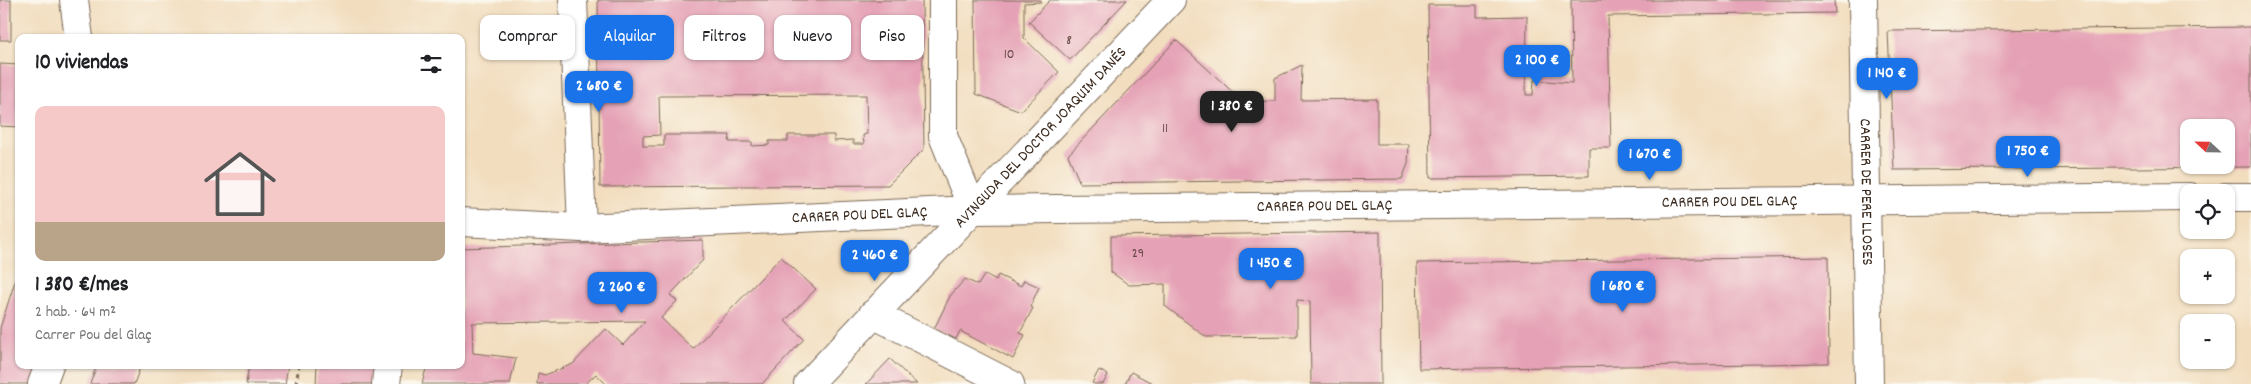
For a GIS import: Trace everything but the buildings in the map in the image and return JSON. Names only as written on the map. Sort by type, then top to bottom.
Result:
[{"type":"street","points":[[74,0],[78,34]]},
{"type":"street","points":[[573,0],[582,228]]},
{"type":"street","points":[[943,0],[943,136],[974,210]]},
{"type":"street","name":"AVINGUDA DEL DOCTOR JOAQUIM DANÉS","points":[[808,384],[1171,0]]},
{"type":"street","name":"CARRER DE PERE LLOSES","points":[[1864,0],[1869,384]]},
{"type":"street","points":[[2235,197],[2251,196]]},
{"type":"street","name":"CARRER POU DEL GLAÇ","points":[[465,222],[582,228],[974,210],[2180,197]]},
{"type":"street","points":[[873,314],[1010,384]]},
{"type":"street","points":[[42,384],[48,369]]},
{"type":"street","points":[[386,384],[388,369]]},
{"type":"path","points":[[296,384],[298,369]]}]
